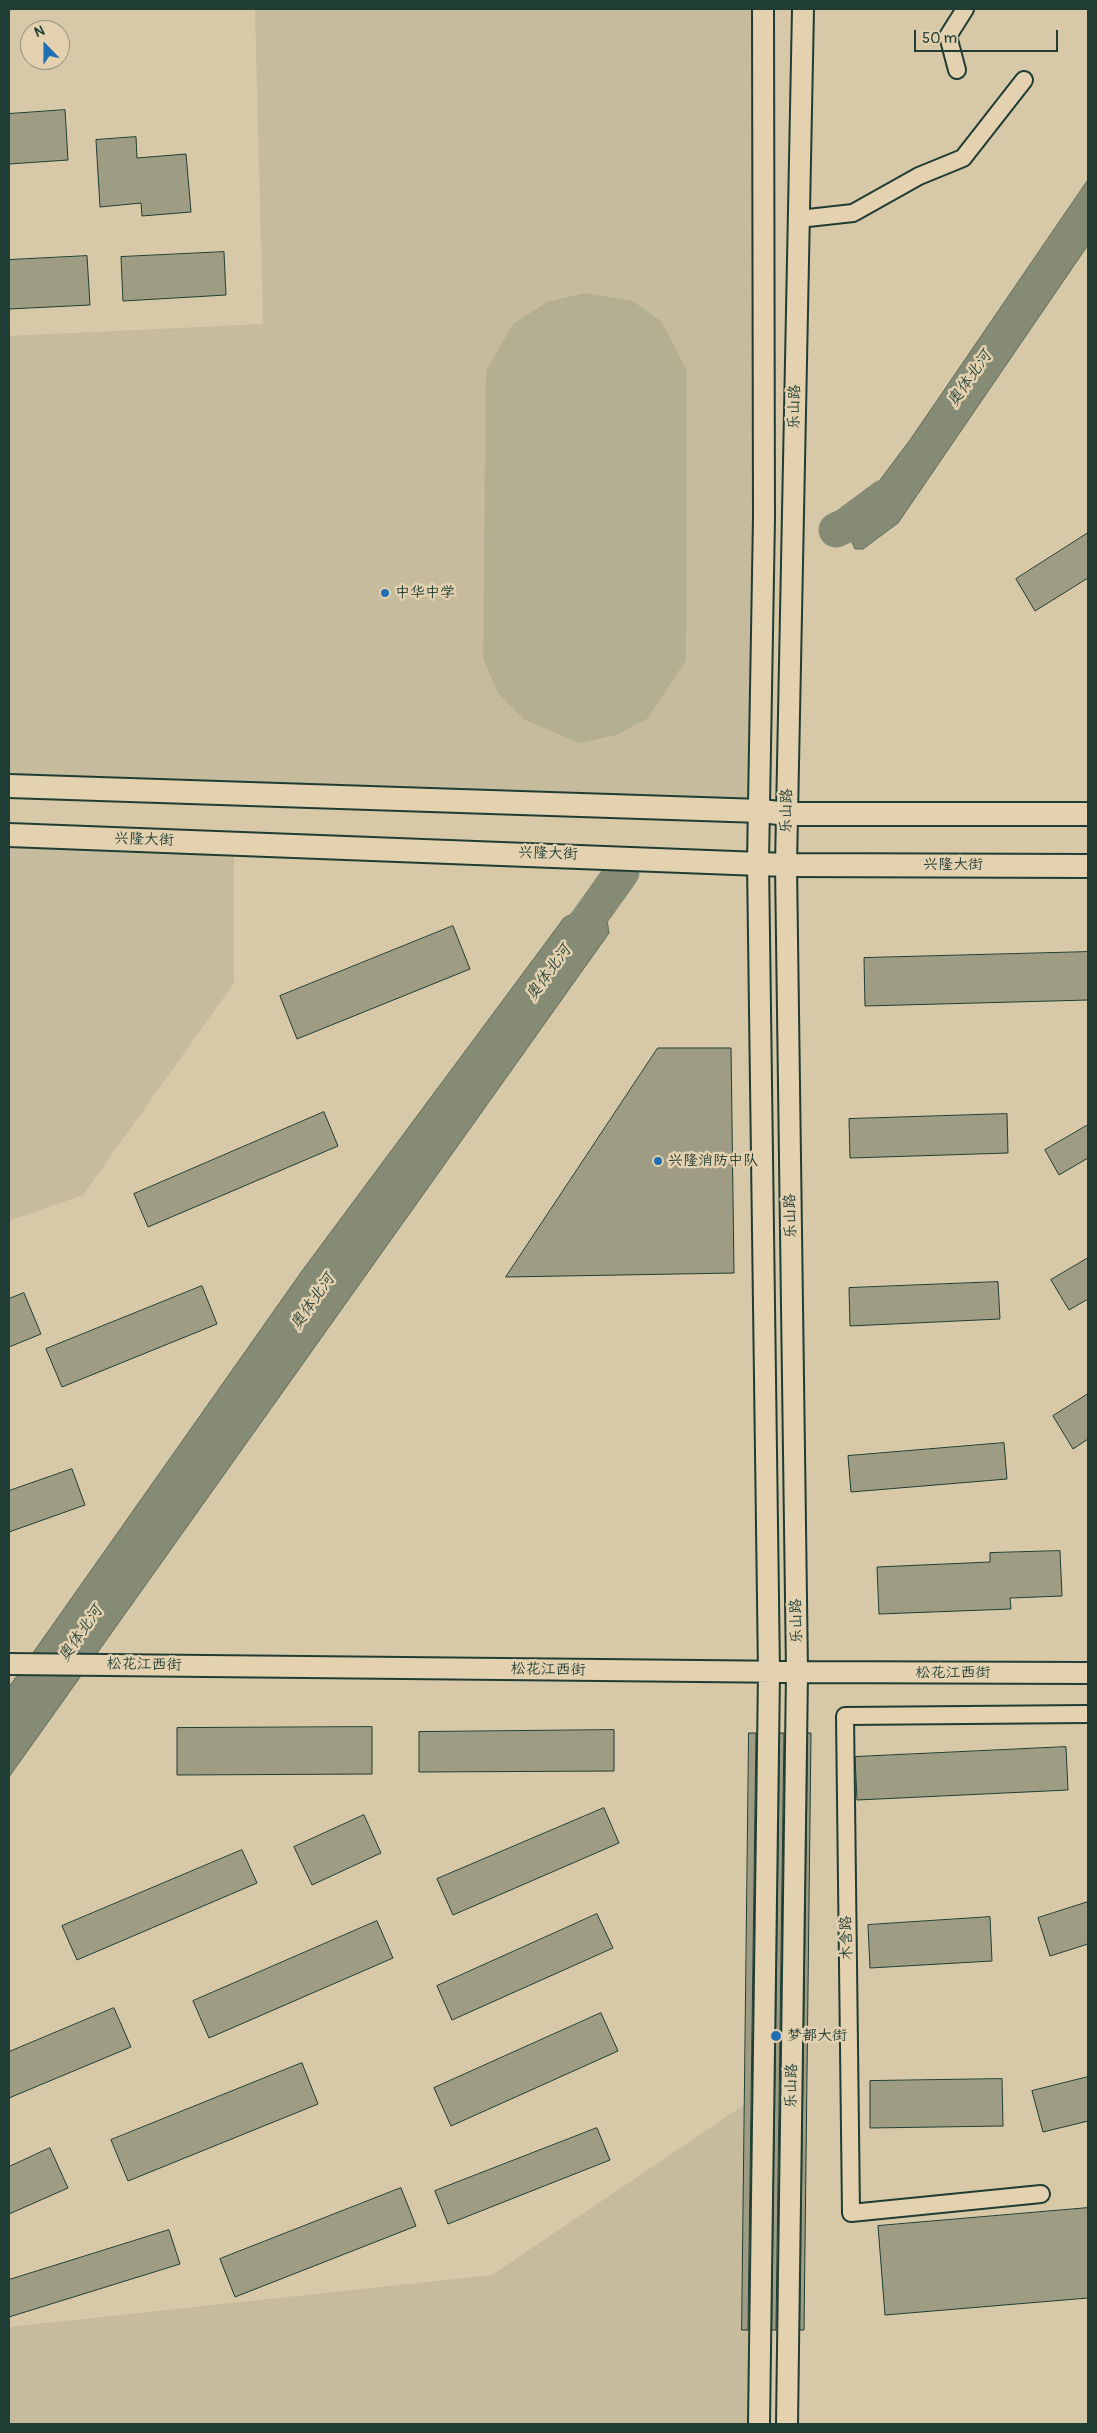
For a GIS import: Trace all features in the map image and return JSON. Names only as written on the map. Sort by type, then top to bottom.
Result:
[{"type":"main road","points":[[9,786],[760,811],[788,814],[1088,814]]},
{"type":"main road","name":"兴隆大街","points":[[9,835],[758,862],[786,865],[1088,866]]},
{"type":"street","name":"乐山路","points":[[759,2424],[769,1672],[758,862],[764,518],[763,9]]},
{"type":"street","name":"乐山路","points":[[787,2424],[797,1672],[786,865],[802,9]]},
{"type":"street","points":[[956,70],[948,36],[965,9]]},
{"type":"street","points":[[799,219],[853,213],[919,176],[963,158],[1024,80]]},
{"type":"street","name":"松花江西街","points":[[9,1664],[769,1672],[1088,1673]]},
{"type":"street","name":"木含路","points":[[1041,2194],[851,2213],[844,1716],[1088,1714]]},
{"type":"shaded area","name":"中华中学","points":[[255,9],[763,9],[760,817],[9,787],[9,336],[263,324]]},
{"type":"shaded area","points":[[585,293],[633,301],[662,322],[687,371],[686,660],[647,719],[616,735],[580,743],[525,720],[498,693],[483,658],[486,371],[513,324],[547,302]]},
{"type":"shaded area","points":[[9,835],[234,844],[234,983],[83,1195],[9,1221]]},
{"type":"shaded area","points":[[763,2092],[759,2424],[9,2424],[9,2327],[492,2275]]},
{"type":"water","points":[[1088,180],[1088,245],[898,523],[863,549],[855,549],[845,526],[854,504],[874,488],[910,440]]},
{"type":"water","points":[[604,899],[609,933],[9,1777],[9,1687],[302,1271],[564,918]]},
{"type":"building","points":[[65,110],[68,160],[9,164],[9,114]]},
{"type":"building","points":[[136,137],[137,158],[186,154],[191,212],[142,216],[141,203],[100,207],[96,140]]},
{"type":"building","points":[[224,252],[226,295],[123,301],[121,257]]},
{"type":"building","points":[[87,256],[90,305],[9,309],[9,260]]},
{"type":"building","points":[[1088,533],[1088,578],[1035,611],[1016,579]]},
{"type":"building","points":[[453,926],[470,969],[297,1039],[280,996]]},
{"type":"building","points":[[1088,952],[1088,1000],[865,1006],[864,958]]},
{"type":"building","name":"兴隆消防中队","points":[[658,1048],[731,1048],[734,1273],[506,1277]]},
{"type":"building","points":[[324,1112],[338,1146],[148,1227],[134,1194]]},
{"type":"building","points":[[1007,1114],[1008,1153],[850,1158],[849,1119]]},
{"type":"building","points":[[1088,1125],[1088,1158],[1059,1175],[1045,1150]]},
{"type":"building","points":[[1088,1258],[1088,1299],[1069,1310],[1051,1280]]},
{"type":"building","points":[[998,1282],[1000,1319],[850,1326],[849,1288]]},
{"type":"building","points":[[202,1286],[217,1324],[62,1387],[46,1349]]},
{"type":"building","points":[[24,1293],[41,1334],[9,1347],[9,1299]]},
{"type":"building","points":[[1088,1394],[1088,1439],[1073,1449],[1053,1416]]},
{"type":"building","points":[[1004,1443],[1007,1479],[851,1492],[848,1456]]},
{"type":"building","points":[[72,1469],[85,1505],[9,1532],[9,1491]]},
{"type":"building","points":[[1060,1551],[1062,1596],[1010,1598],[1011,1609],[879,1614],[877,1567],[990,1562],[990,1553]]},
{"type":"building","points":[[372,1727],[372,1774],[177,1775],[177,1728]]},
{"type":"building","points":[[614,1730],[614,1771],[419,1772],[419,1732]]},
{"type":"building","points":[[749,1733],[756,1733],[748,2330],[742,2330]]},
{"type":"building","points":[[780,1733],[784,1733],[776,2330],[772,2330]]},
{"type":"building","points":[[808,1733],[811,1733],[804,2330],[800,2330]]},
{"type":"building","points":[[1066,1747],[1068,1790],[857,1800],[855,1757]]},
{"type":"building","points":[[604,1808],[619,1843],[453,1915],[437,1879]]},
{"type":"building","points":[[364,1815],[381,1853],[312,1885],[294,1847]]},
{"type":"building","points":[[242,1850],[257,1883],[77,1960],[62,1926]]},
{"type":"building","points":[[1088,1902],[1088,1944],[1050,1956],[1038,1918]]},
{"type":"building","points":[[597,1914],[613,1948],[452,2020],[437,1986]]},
{"type":"building","points":[[990,1917],[992,1961],[870,1968],[868,1925]]},
{"type":"building","points":[[377,1921],[393,1958],[209,2038],[193,2001]]},
{"type":"building","points":[[114,2008],[131,2047],[9,2098],[9,2052]]},
{"type":"building","points":[[601,2013],[618,2051],[451,2126],[434,2088]]},
{"type":"building","points":[[302,2063],[318,2104],[128,2181],[111,2140]]},
{"type":"building","points":[[1088,2077],[1088,2121],[1043,2132],[1032,2091]]},
{"type":"building","points":[[1002,2079],[1003,2126],[870,2128],[870,2081]]},
{"type":"building","points":[[597,2128],[610,2160],[448,2224],[435,2191]]},
{"type":"building","points":[[50,2148],[68,2188],[9,2214],[9,2167]]},
{"type":"building","points":[[401,2188],[416,2226],[235,2297],[220,2259]]},
{"type":"building","points":[[1088,2208],[1088,2298],[885,2315],[878,2226]]},
{"type":"building","points":[[169,2230],[180,2264],[9,2317],[9,2280]]},
{"type":"waterway","name":"奥体北河","points":[[836,530],[845,526],[884,497]]},
{"type":"waterway","name":"奥体北河","points":[[575,938],[622,872]]},
{"type":"place","name":"中华中学","points":[[385,593]]},
{"type":"place","name":"兴隆消防中队","points":[[658,1161]]},
{"type":"place","name":"梦都大街","points":[[776,2036]]}]
